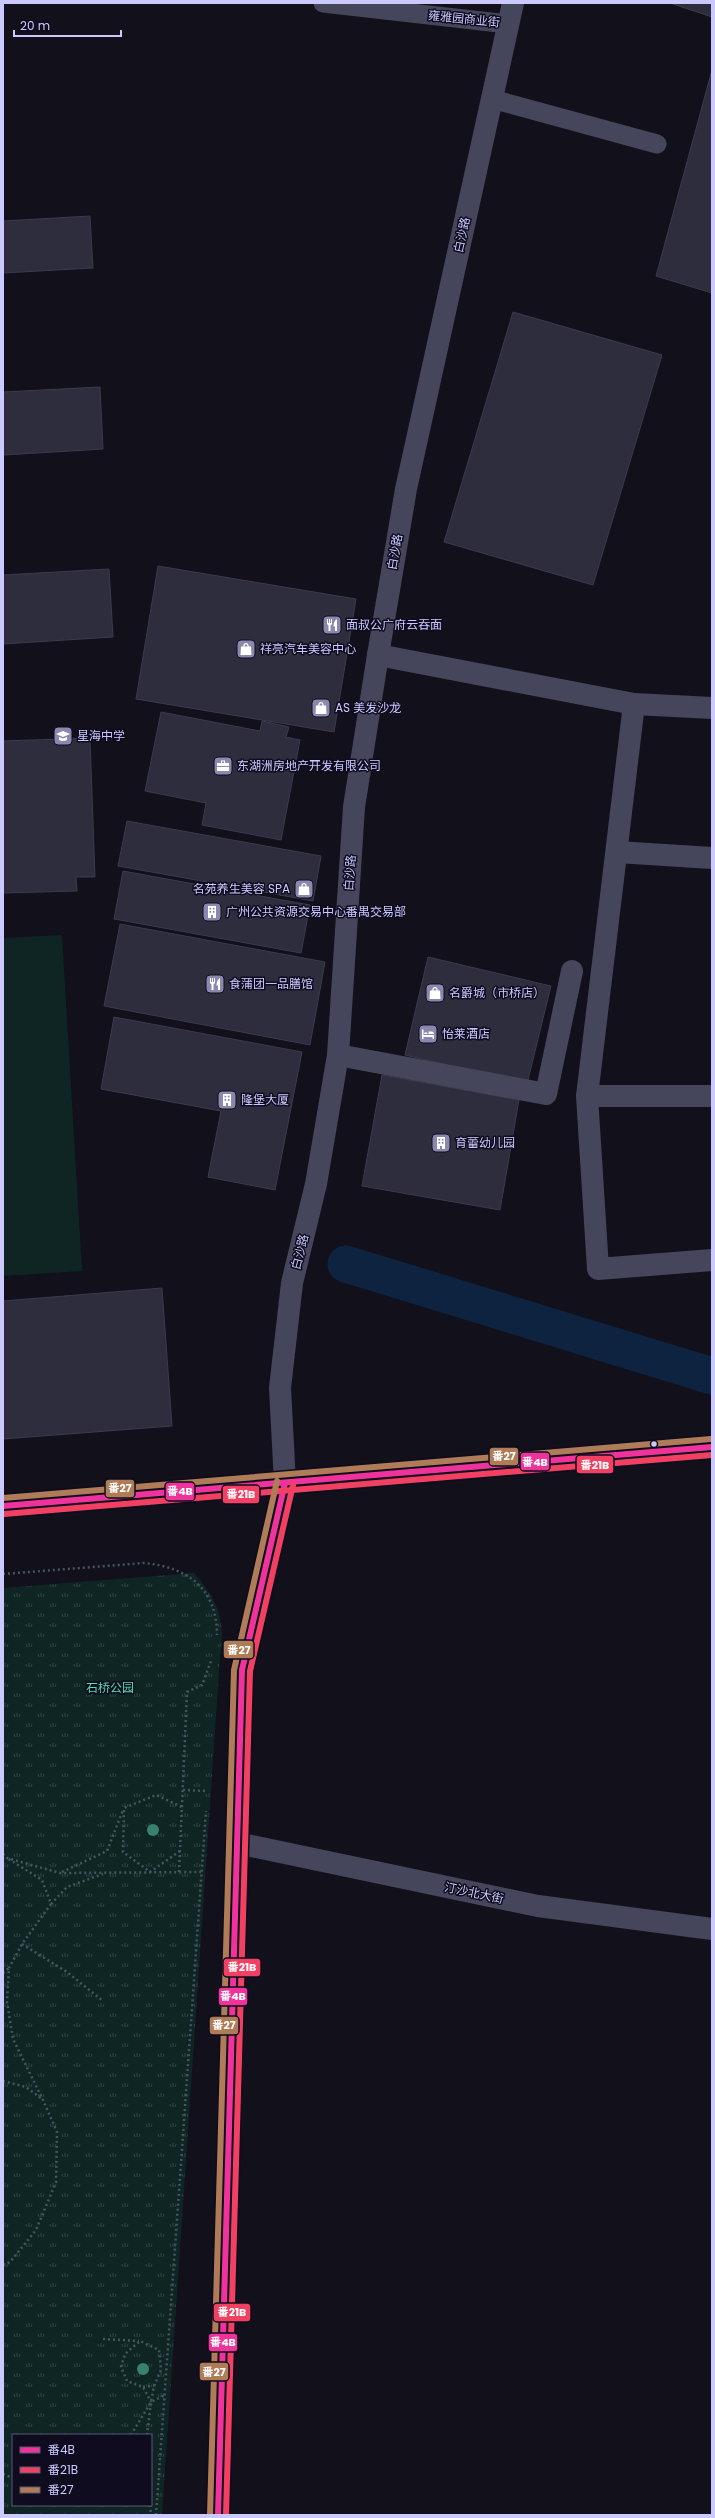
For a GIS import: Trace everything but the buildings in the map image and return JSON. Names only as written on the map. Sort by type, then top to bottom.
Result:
[{"type":"street","name":"白沙路","points":[[218,2515],[242,1670],[285,1484],[280,1388],[292,1283],[316,1184],[338,1055],[354,807],[378,655],[406,489],[513,3]]},
{"type":"street","points":[[378,655],[634,704],[712,708]]},
{"type":"street","points":[[634,704],[587,1096],[598,1269],[712,1260]]},
{"type":"street","points":[[617,852],[712,858]]},
{"type":"street","points":[[338,1055],[546,1094],[572,971]]},
{"type":"street","points":[[587,1096],[712,1096]]},
{"type":"street","points":[[3,1506],[285,1484],[712,1447]]},
{"type":"street","name":"汀沙北大街","points":[[238,1843],[538,1906],[712,1929]]},
{"type":"lane","name":"雍雅园商业街","points":[[323,3],[508,24]]},
{"type":"lane","points":[[492,99],[657,144]]},
{"type":"path","points":[[3,1574],[144,1563],[158,1564],[185,1573],[207,1591],[217,1617],[217,1639]]},
{"type":"path","points":[[180,1872],[187,1692],[202,1685],[213,1658]]},
{"type":"path","points":[[207,1799],[208,1784]]},
{"type":"path","points":[[183,1790],[207,1791]]},
{"type":"path","points":[[60,1873],[107,1851],[124,1808],[156,1795],[182,1807]]},
{"type":"path","points":[[156,2515],[206,1806]]},
{"type":"path","points":[[124,1808],[123,1852],[150,1872]]},
{"type":"path","points":[[150,1872],[181,1851]]},
{"type":"path","points":[[3,1854],[42,1880],[51,1904]]},
{"type":"path","points":[[7,1858],[60,1873],[202,1872]]},
{"type":"path","points":[[3,1973],[9,1968],[22,1944],[51,1904],[67,1887],[105,1873]]},
{"type":"path","points":[[22,1944],[67,1972],[103,2001]]},
{"type":"path","points":[[3,2265],[10,2262],[36,2230],[56,2182],[56,2132],[43,2100],[13,2039],[7,2002],[9,1968]]},
{"type":"path","points":[[3,2081],[26,2088],[43,2100]]},
{"type":"path","points":[[103,2338],[140,2341],[159,2350],[162,2370],[154,2386],[150,2402],[147,2434]]},
{"type":"path","points":[[140,2341],[125,2354],[121,2367],[127,2381],[143,2387],[154,2386]]},
{"type":"path","points":[[143,2387],[150,2402]]},
{"type":"path","points":[[132,2434],[150,2402],[165,2395]]},
{"type":"green space","points":[[62,935],[82,1271],[3,1276],[3,938]]},
{"type":"green space","name":"石桥公园","points":[[194,1573],[209,1592],[218,1612],[221,1622],[222,1644],[162,2515],[3,2515],[3,1588]]},
{"type":"waterway","points":[[346,1264],[712,1376]]},
{"type":"transit line","name":"番27","points":[[3,1498],[711,1439]]},
{"type":"transit line","name":"番4B","points":[[3,1506],[712,1447]]},
{"type":"transit line","name":"番21B","points":[[4,1514],[712,1455]]},
{"type":"transit line","name":"番27","points":[[210,2515],[234,1670],[277,1481]]},
{"type":"transit line","name":"番4B","points":[[218,2515],[242,1670],[285,1483]]},
{"type":"transit line","name":"番21B","points":[[226,2515],[250,1671],[293,1485]]},
{"type":"place","name":"面叔公广府云吞面","points":[[332,625]]},
{"type":"place","name":"祥亮汽车美容中心","points":[[246,649]]},
{"type":"place","name":"AS 美发沙龙","points":[[321,708]]},
{"type":"place","name":"星海中学","points":[[63,736]]},
{"type":"place","name":"东湖洲房地产开发有限公司","points":[[223,766]]},
{"type":"place","name":"名苑养生美容 SPA","points":[[304,889]]},
{"type":"place","name":"广州公共资源交易中心番禺交易部","points":[[212,912]]},
{"type":"place","name":"食蒲团一品膳馆","points":[[215,984]]},
{"type":"place","name":"名爵城（市桥店）","points":[[435,993]]},
{"type":"place","name":"怡莱酒店","points":[[428,1034]]},
{"type":"place","name":"隆堡大厦","points":[[227,1100]]},
{"type":"place","name":"育蕾幼儿园","points":[[441,1143]]}]
